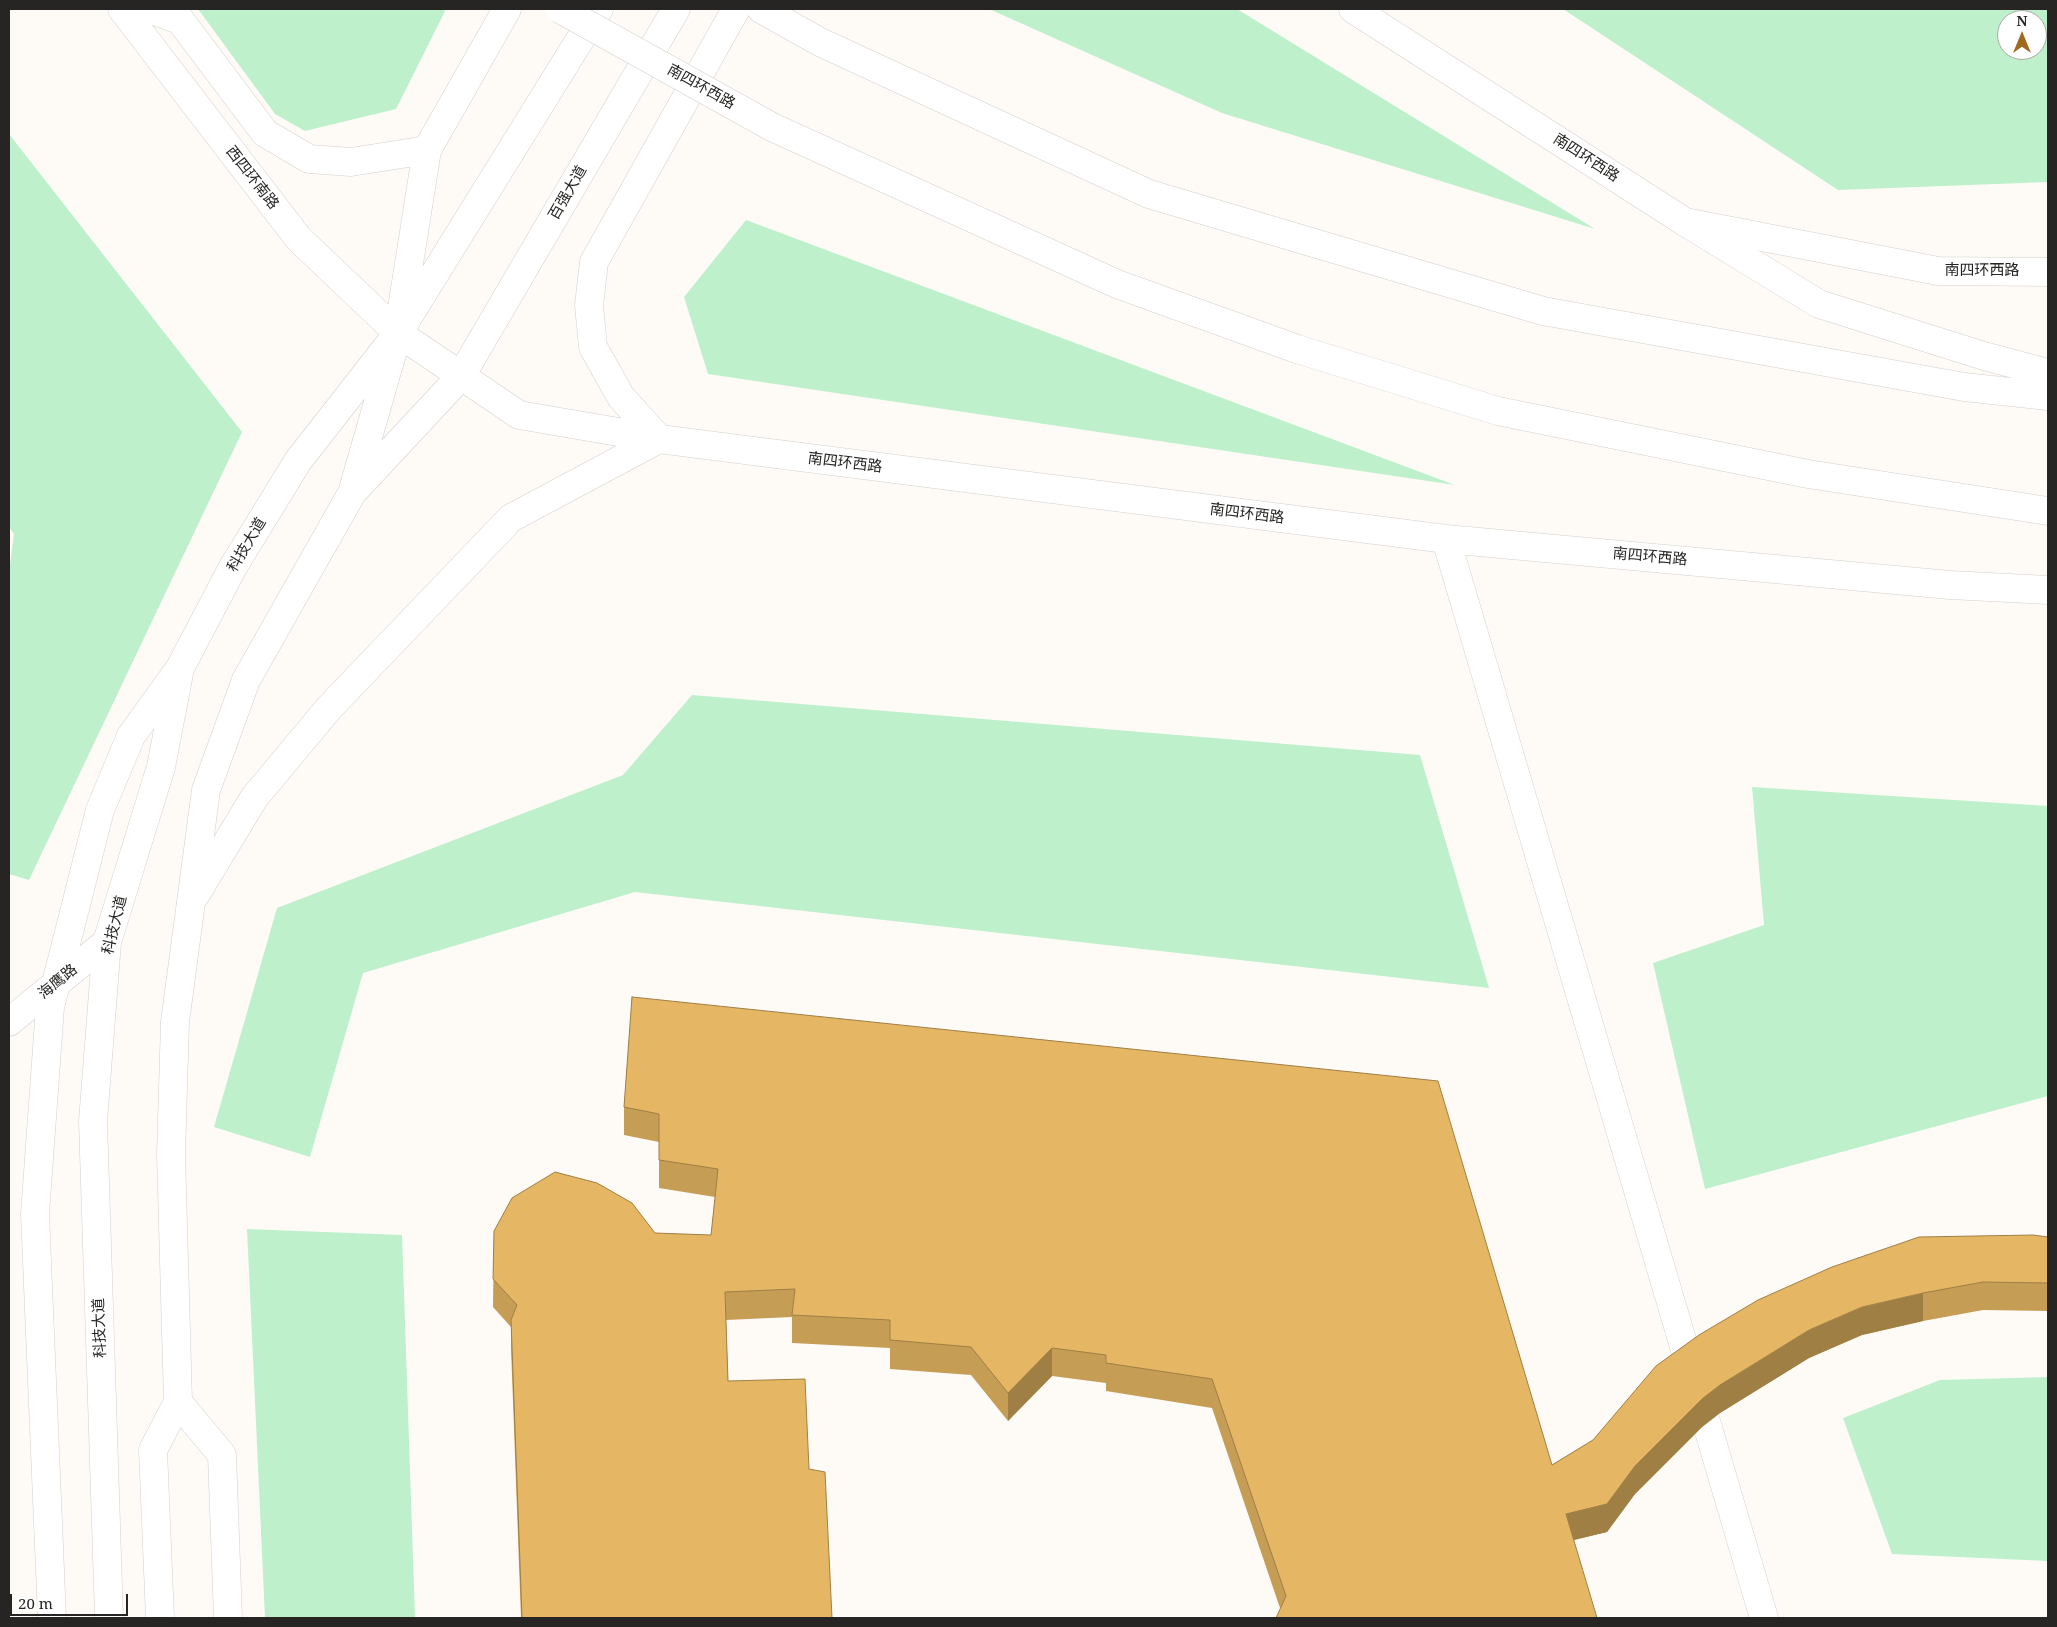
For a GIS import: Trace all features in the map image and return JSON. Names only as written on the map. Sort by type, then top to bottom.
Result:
[{"type":"main road","name":"西四环南路","points":[[122,9],[299,239],[398,334],[461,376]]},
{"type":"main road","points":[[149,9],[180,20],[265,133],[309,159],[350,162],[427,150]]},
{"type":"main road","points":[[160,1618],[153,1450],[178,1402],[171,1154],[175,1022],[206,790],[246,680],[352,493],[398,334],[427,150],[507,9]]},
{"type":"main road","name":"南四环西路","points":[[560,9],[772,127],[1117,284],[1307,352],[1498,411],[1808,474],[2048,511]]},
{"type":"main road","points":[[398,334],[599,9]]},
{"type":"main road","name":"百强大道","points":[[461,376],[676,9]]},
{"type":"main road","points":[[190,904],[254,798],[330,708],[511,518],[659,439],[620,397],[594,347],[589,305],[594,262],[736,9]]},
{"type":"main road","points":[[761,9],[820,42],[1149,194],[1543,311],[1964,387],[2048,396]]},
{"type":"main road","name":"南四环西路","points":[[1353,9],[1685,222],[1938,271],[2048,272]]},
{"type":"main road","points":[[1685,222],[1819,304],[1984,356],[2048,373]]},
{"type":"main road","name":"科技大道","points":[[109,1618],[93,1121],[107,942],[161,767],[180,668],[233,567],[298,461],[398,334]]},
{"type":"main road","points":[[352,493],[461,376]]},
{"type":"main road","name":"南四环西路","points":[[461,376],[519,415],[659,439],[1446,539],[1950,585],[2048,590]]},
{"type":"main road","points":[[1984,501],[2048,520]]},
{"type":"main road","points":[[1446,539],[1764,1618]]},
{"type":"main road","points":[[52,1618],[35,1214],[50,1007],[100,810],[131,736],[180,668]]},
{"type":"main road","name":"海鹰路","points":[[9,1022],[107,942]]},
{"type":"main road","points":[[178,1402],[222,1455],[228,1618]]},
{"type":"green space","points":[[198,9],[441,9],[445,11],[396,109],[305,131],[275,114]]},
{"type":"green space","points":[[989,9],[1237,9],[1595,229],[1222,113]]},
{"type":"green space","points":[[1563,9],[2048,9],[2048,182],[1838,190]]},
{"type":"green space","points":[[9,134],[242,432],[29,880],[9,874],[9,572],[14,534],[9,527]]},
{"type":"green space","points":[[746,220],[1455,485],[708,374],[684,297]]},
{"type":"green space","points":[[692,695],[1420,755],[1489,988],[635,892],[363,973],[310,1157],[214,1127],[277,908],[623,775]]},
{"type":"green space","points":[[1752,787],[2048,806],[2048,1096],[1705,1189],[1653,963],[1764,925]]},
{"type":"green space","points":[[247,1229],[402,1235],[415,1618],[265,1618]]},
{"type":"green space","points":[[2048,1377],[2048,1561],[1892,1554],[1843,1418],[1940,1380]]},
{"type":"building","points":[[632,997],[1438,1081],[1552,1465],[1593,1440],[1656,1366],[1699,1335],[1758,1300],[1832,1267],[1919,1237],[2033,1235],[2048,1237],[2048,1283],[1983,1282],[1862,1307],[1809,1330],[1720,1385],[1702,1399],[1635,1466],[1607,1504],[1566,1514],[1597,1618],[1276,1618],[1286,1596],[1212,1379],[1106,1363],[1106,1355],[1052,1348],[1008,1393],[971,1347],[890,1340],[890,1320],[792,1315],[795,1289],[725,1292],[728,1381],[805,1379],[809,1469],[825,1472],[832,1618],[522,1618],[511,1320],[517,1305],[493,1279],[494,1231],[512,1198],[555,1172],[597,1183],[632,1203],[655,1233],[711,1235],[718,1169],[659,1160],[659,1114],[624,1107]]}]
